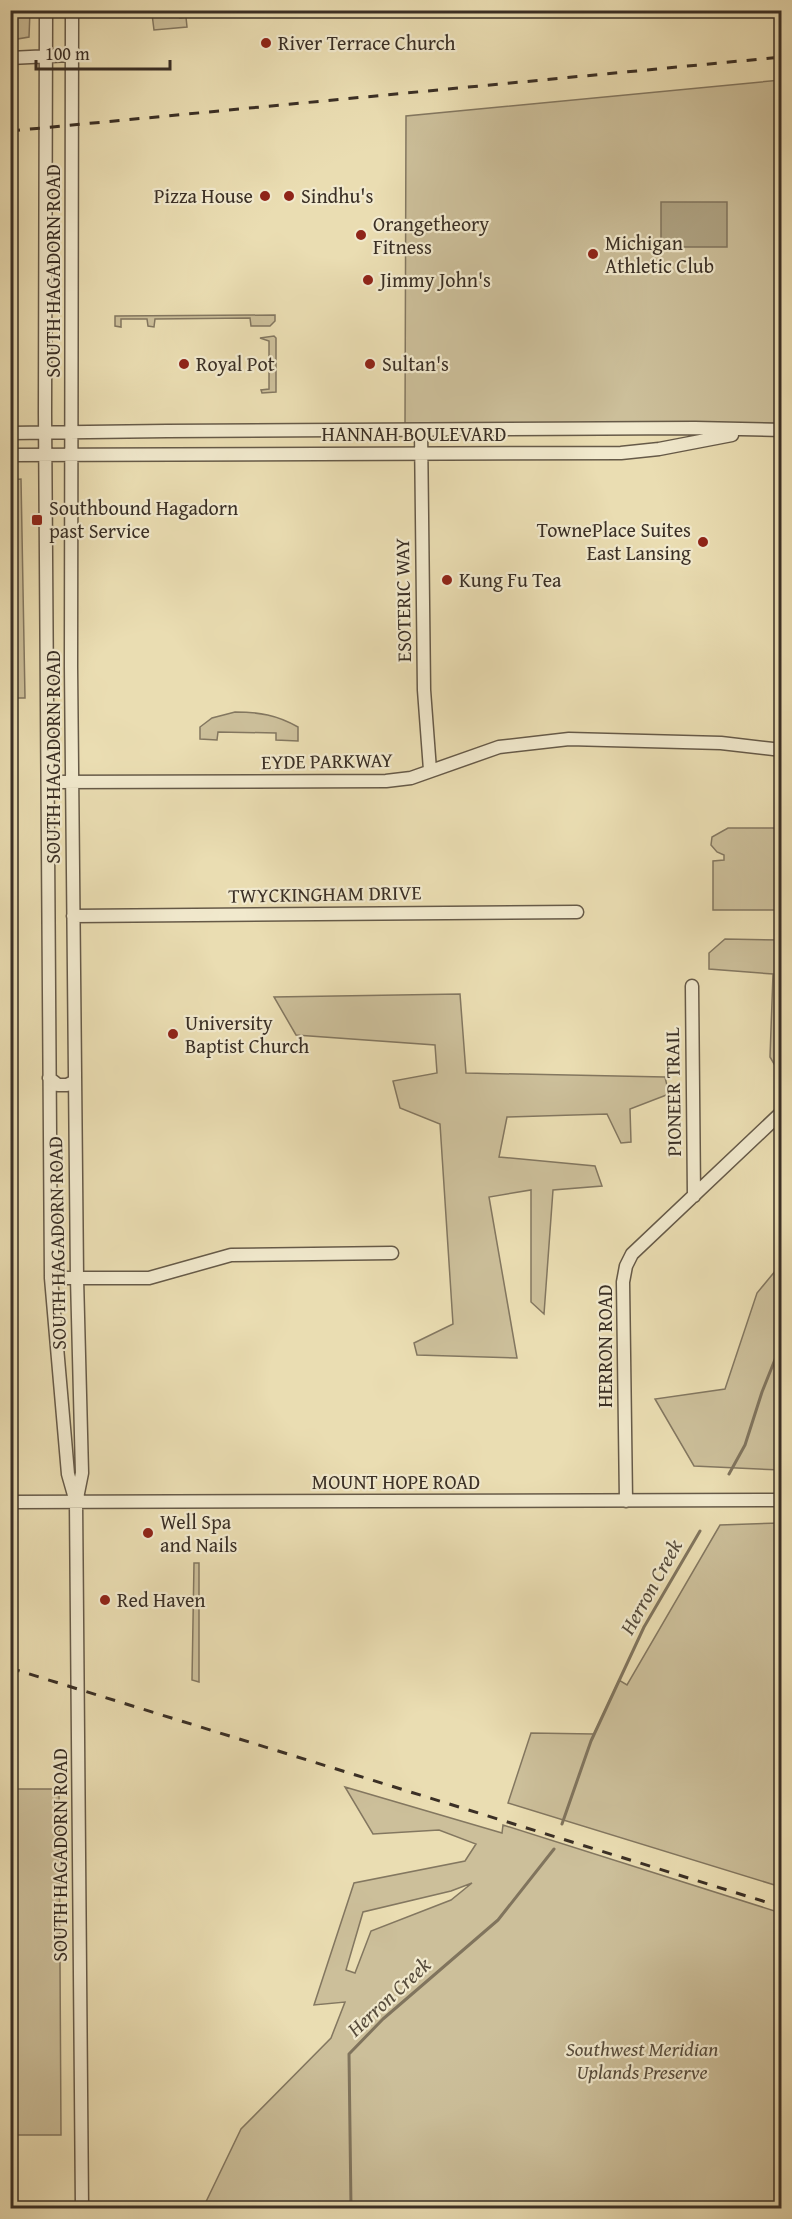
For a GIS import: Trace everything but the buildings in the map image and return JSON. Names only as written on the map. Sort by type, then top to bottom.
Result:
[{"type":"street","name":"SOUTH HAGADORN ROAD","points":[[46,10],[45,432],[51,1278],[68,1474],[76,1502]]},
{"type":"street","name":"SOUTH HAGADORN ROAD","points":[[72,10],[71,667],[77,1278],[82,1473],[76,1502],[82,2208]]},
{"type":"street","points":[[10,58],[71,55]]},
{"type":"street","name":"ESOTERIC WAY","points":[[421,430],[424,690],[430,770]]},
{"type":"street","name":"HANNAH BOULEVARD","points":[[10,455],[621,453],[659,449],[754,430]]},
{"type":"street","name":"HANNAH BOULEVARD","points":[[10,433],[782,430]]},
{"type":"street","points":[[47,657],[56,666],[71,667]]},
{"type":"street","name":"EYDE PARKWAY","points":[[48,782],[386,781],[411,778],[499,747],[569,739],[721,743],[782,750]]},
{"type":"street","points":[[48,871],[60,866],[73,872]]},
{"type":"street","name":"TWYCKINGHAM DRIVE","points":[[73,916],[577,912]]},
{"type":"street","name":"PIONEER TRAIL","points":[[692,986],[694,1196]]},
{"type":"street","points":[[49,1078],[58,1085],[67,1085],[75,1081]]},
{"type":"street","name":"HERRON ROAD","points":[[626,1501],[624,1271],[632,1254],[782,1112]]},
{"type":"street","points":[[51,1278],[149,1278],[231,1255],[392,1253]]},
{"type":"street","name":"MOUNT HOPE ROAD","points":[[10,1502],[782,1500]]},
{"type":"green space","points":[[10,11],[30,11],[29,37],[11,40]]},
{"type":"green space","points":[[179,11],[180,18],[186,17],[187,27],[154,30],[152,14]]},
{"type":"green space","name":"Michigan Athletic Club","points":[[781,80],[781,423],[405,426],[406,116]]},
{"type":"green space","points":[[275,315],[275,321],[270,326],[251,326],[250,318],[155,319],[154,327],[148,326],[147,319],[121,319],[121,327],[115,326],[115,316]]},
{"type":"green space","points":[[274,336],[276,338],[276,392],[262,393],[261,390],[269,389],[269,341],[260,338]]},
{"type":"green space","points":[[21,479],[25,698],[11,698],[10,480]]},
{"type":"green space","points":[[235,712],[268,715],[290,723],[298,727],[298,741],[276,740],[276,733],[218,732],[217,740],[200,739],[200,727],[212,718]]},
{"type":"green space","points":[[728,828],[781,828],[781,910],[713,910],[713,861],[724,860],[724,855],[717,852],[711,845],[712,837]]},
{"type":"green space","points":[[725,939],[781,940],[780,1074],[770,1057],[773,974],[709,969],[709,953]]},
{"type":"green space","points":[[460,994],[466,1073],[665,1077],[669,1094],[630,1109],[631,1142],[621,1143],[607,1114],[507,1117],[499,1157],[595,1166],[602,1186],[553,1190],[544,1314],[531,1302],[531,1190],[489,1197],[517,1358],[417,1355],[414,1343],[453,1324],[440,1124],[400,1108],[393,1081],[437,1073],[435,1045],[296,1035],[274,997]]},
{"type":"green space","points":[[781,1264],[781,1470],[694,1466],[655,1399],[725,1389],[757,1293]]},
{"type":"green space","points":[[781,1523],[781,1887],[508,1803],[531,1733],[594,1734],[619,1680],[627,1685],[720,1525]]},
{"type":"green space","points":[[194,1563],[199,1563],[199,1682],[192,1680]]},
{"type":"green space","name":"Southwest Meridian Uplands Preserve","points":[[345,1787],[502,1833],[503,1825],[781,1913],[781,2208],[203,2208],[241,2129],[331,2038],[345,2002],[314,2005],[354,1883],[465,1861],[476,1844],[439,1830],[373,1834]],"holes":[[[472,1883],[451,1900],[371,1931],[355,1973],[346,1970],[363,1912],[451,1891]]]},
{"type":"green space","points":[[11,1789],[59,1789],[61,2135],[11,2135]]},
{"type":"shaded area","points":[[661,202],[727,202],[727,247],[661,247]]},
{"type":"waterway","name":"Herron Creek","points":[[729,1474],[745,1445],[762,1392],[782,1342]]},
{"type":"waterway","name":"Herron Creek","points":[[562,1824],[591,1741],[644,1627],[700,1531]]},
{"type":"waterway","name":"Herron Creek","points":[[351,2208],[349,2054],[383,2019],[498,1920],[554,1849]]},
{"type":"railway","points":[[10,131],[782,57]]},
{"type":"railway","points":[[10,1668],[782,1907]]},
{"type":"place","name":"River Terrace Church","points":[[266,43]]},
{"type":"place","name":"Pizza House","points":[[265,196]]},
{"type":"place","name":"Sindhu's","points":[[289,196]]},
{"type":"place","name":"Orangetheory Fitness","points":[[361,235]]},
{"type":"place","name":"Michigan Athletic Club","points":[[593,254]]},
{"type":"place","name":"Jimmy John's","points":[[368,280]]},
{"type":"place","name":"Royal Pot","points":[[184,364]]},
{"type":"place","name":"Sultan's","points":[[370,364]]},
{"type":"place","name":"Southbound Hagadorn past Service","points":[[37,520]]},
{"type":"place","name":"TownePlace Suites East Lansing","points":[[703,542]]},
{"type":"place","name":"Kung Fu Tea","points":[[447,580]]},
{"type":"place","name":"University Baptist Church","points":[[173,1034]]},
{"type":"place","name":"Well Spa and Nails","points":[[148,1533]]},
{"type":"place","name":"Red Haven","points":[[105,1600]]}]
